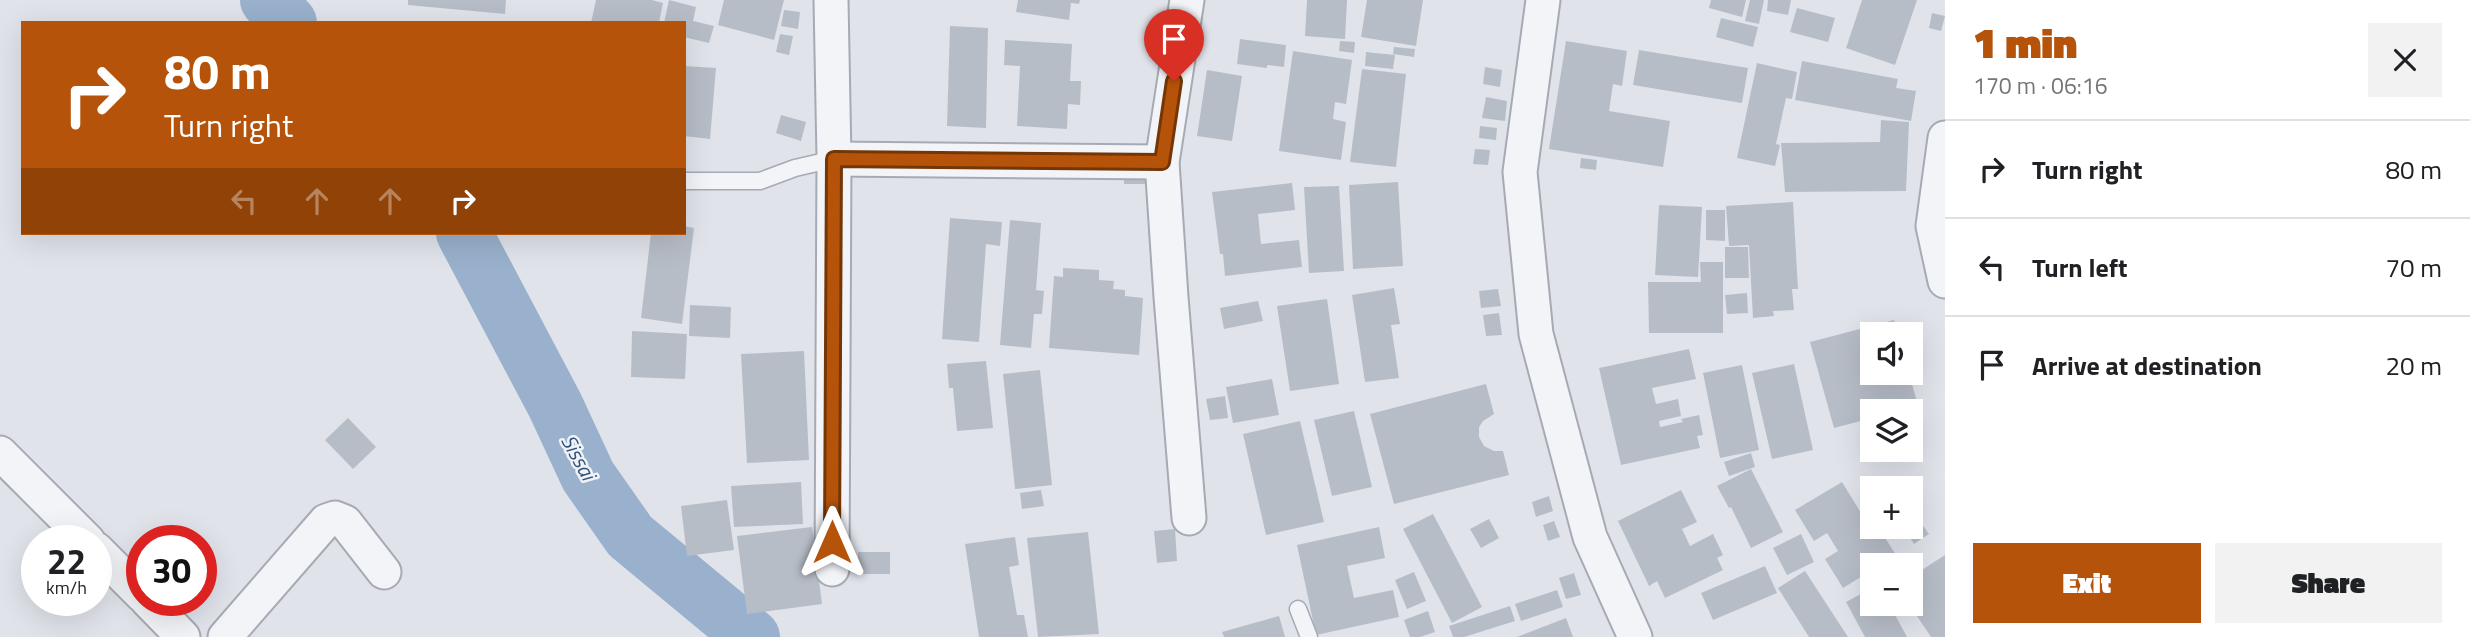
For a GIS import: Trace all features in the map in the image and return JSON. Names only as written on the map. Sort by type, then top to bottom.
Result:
[{"type":"street","points":[[831,0],[834,159],[832,569]]},
{"type":"street","points":[[1187,0],[1162,162],[1189,517]]},
{"type":"street","points":[[1543,0],[1520,172],[1536,334],[1590,537],[1635,637]]},
{"type":"street","points":[[1945,138],[1933,226],[1945,281]]},
{"type":"street","points":[[834,159],[1162,162]]},
{"type":"street","points":[[1,456],[72,525]]},
{"type":"street","points":[[225,637],[326,521],[335,518],[345,522],[384,572]]},
{"type":"street","points":[[112,565],[126,579]]},
{"type":"street","points":[[163,616],[184,637]]},
{"type":"lane","points":[[686,181],[760,181],[795,168],[834,159]]},
{"type":"lane","points":[[1298,610],[1309,637]]},
{"type":"building","points":[[408,0],[506,0],[505,14],[408,5]]},
{"type":"building","points":[[596,0],[652,0],[663,3],[659,21],[591,21]]},
{"type":"building","points":[[669,0],[696,7],[693,21],[714,26],[709,43],[686,37],[686,21],[664,21]]},
{"type":"building","points":[[724,0],[784,0],[774,40],[718,25]]},
{"type":"building","points":[[1018,0],[1080,0],[1079,4],[1071,3],[1069,20],[1016,12]]},
{"type":"building","points":[[1307,0],[1347,0],[1345,39],[1305,36]]},
{"type":"building","points":[[1367,0],[1423,0],[1416,46],[1361,37]]},
{"type":"building","points":[[1711,0],[1746,0],[1742,17],[1709,8]]},
{"type":"building","points":[[1750,0],[1764,0],[1759,24],[1745,21]]},
{"type":"building","points":[[1768,0],[1791,0],[1788,15],[1767,11]]},
{"type":"building","points":[[1862,0],[1917,0],[1895,65],[1846,48]]},
{"type":"building","points":[[1797,8],[1835,18],[1828,42],[1790,32]]},
{"type":"building","points":[[784,10],[800,12],[798,29],[781,26]]},
{"type":"building","points":[[1932,13],[1945,16],[1941,31],[1929,28]]},
{"type":"building","points":[[1721,18],[1758,27],[1753,47],[1716,37]]},
{"type":"building","points":[[950,26],[988,28],[986,128],[947,126]]},
{"type":"building","points":[[780,34],[793,36],[789,55],[776,52]]},
{"type":"building","points":[[1240,39],[1286,45],[1284,67],[1237,64]]},
{"type":"building","points":[[1005,40],[1072,44],[1070,81],[1081,81],[1080,105],[1068,104],[1067,129],[1017,126],[1020,66],[1004,65]]},
{"type":"building","points":[[1340,41],[1355,42],[1354,53],[1339,51]]},
{"type":"building","points":[[1566,41],[1627,51],[1622,86],[1613,84],[1609,111],[1670,121],[1663,167],[1549,149]]},
{"type":"building","points":[[1394,47],[1415,49],[1414,57],[1393,54]]},
{"type":"building","points":[[1639,50],[1748,68],[1742,103],[1633,85]]},
{"type":"building","points":[[1293,51],[1352,60],[1346,104],[1335,102],[1333,119],[1346,122],[1341,160],[1279,151]]},
{"type":"building","points":[[1366,52],[1395,55],[1393,69],[1365,66]]},
{"type":"building","points":[[1802,61],[1898,79],[1896,88],[1916,91],[1911,121],[1795,100]]},
{"type":"building","points":[[1757,63],[1797,72],[1792,99],[1786,98],[1776,144],[1780,145],[1775,166],[1737,158]]},
{"type":"building","points":[[686,66],[716,68],[710,139],[686,136]]},
{"type":"building","points":[[1485,67],[1502,70],[1500,87],[1483,84]]},
{"type":"building","points":[[1362,69],[1406,74],[1396,167],[1350,162]]},
{"type":"building","points":[[1207,70],[1242,76],[1232,141],[1197,136]]},
{"type":"building","points":[[1486,97],[1507,101],[1505,121],[1482,118]]},
{"type":"building","points":[[781,115],[806,122],[801,141],[776,133]]},
{"type":"building","points":[[1881,120],[1909,122],[1906,191],[1785,192],[1781,143],[1880,142]]},
{"type":"building","points":[[1480,126],[1497,128],[1496,140],[1479,138]]},
{"type":"building","points":[[1475,149],[1490,150],[1488,165],[1473,164]]},
{"type":"building","points":[[1581,158],[1597,160],[1596,170],[1580,168]]},
{"type":"building","points":[[1124,167],[1155,168],[1154,184],[1124,184]]},
{"type":"building","points":[[1398,182],[1403,266],[1353,269],[1349,185]]},
{"type":"building","points":[[1292,183],[1295,210],[1258,214],[1261,244],[1299,240],[1302,267],[1225,276],[1212,192]]},
{"type":"building","points":[[1339,186],[1344,271],[1309,273],[1304,187]]},
{"type":"building","points":[[1793,202],[1798,289],[1792,289],[1794,310],[1773,311],[1774,316],[1753,318],[1749,245],[1729,246],[1726,206]]},
{"type":"building","points":[[1659,205],[1702,207],[1698,277],[1655,275]]},
{"type":"building","points":[[1706,210],[1725,210],[1725,241],[1706,240]]},
{"type":"building","points":[[950,218],[1002,222],[1000,246],[986,244],[979,342],[942,339]]},
{"type":"building","points":[[1010,220],[1041,223],[1036,290],[1044,291],[1042,314],[1034,314],[1031,348],[1000,345]]},
{"type":"building","points":[[686,226],[694,228],[682,324],[641,318],[651,235],[686,235]]},
{"type":"building","points":[[1725,247],[1748,247],[1749,278],[1725,278]]},
{"type":"building","points":[[1700,262],[1723,262],[1723,333],[1649,333],[1648,282],[1701,282]]},
{"type":"building","points":[[1063,268],[1099,270],[1099,280],[1114,281],[1113,289],[1125,290],[1125,296],[1143,298],[1139,355],[1049,348],[1054,276],[1063,277]]},
{"type":"building","points":[[1394,288],[1400,324],[1391,325],[1399,378],[1365,382],[1352,295]]},
{"type":"building","points":[[1498,289],[1501,306],[1481,308],[1479,291]]},
{"type":"building","points":[[1747,293],[1748,313],[1727,314],[1725,295]]},
{"type":"building","points":[[1327,299],[1339,384],[1290,391],[1277,306]]},
{"type":"building","points":[[1258,301],[1263,321],[1224,329],[1220,308]]},
{"type":"building","points":[[690,305],[731,307],[730,338],[689,336]]},
{"type":"building","points":[[1499,313],[1502,335],[1486,336],[1483,315]]},
{"type":"building","points":[[1860,329],[1860,385],[1912,385],[1916,399],[1860,399],[1860,421],[1834,428],[1810,342]]},
{"type":"building","points":[[632,331],[687,334],[685,379],[631,377]]},
{"type":"building","points":[[1689,349],[1696,379],[1652,388],[1656,404],[1678,399],[1681,416],[1659,421],[1660,427],[1699,415],[1703,435],[1697,436],[1700,448],[1621,465],[1599,368]]},
{"type":"building","points":[[804,351],[809,460],[747,463],[741,354]]},
{"type":"building","points":[[986,361],[993,428],[957,431],[953,388],[949,388],[947,364]]},
{"type":"building","points":[[1794,364],[1813,450],[1772,459],[1752,373]]},
{"type":"building","points":[[1742,365],[1759,450],[1720,458],[1703,373]]},
{"type":"building","points":[[1040,370],[1052,485],[1015,489],[1003,374]]},
{"type":"building","points":[[1272,379],[1279,415],[1233,423],[1226,387]]},
{"type":"building","points":[[1486,384],[1494,414],[1479,427],[1479,437],[1484,446],[1494,451],[1503,451],[1509,475],[1394,504],[1370,414]]},
{"type":"building","points":[[1225,396],[1228,418],[1210,420],[1206,399]]},
{"type":"building","points":[[1354,411],[1372,487],[1332,496],[1314,420]]},
{"type":"building","points":[[348,418],[376,447],[353,469],[325,440]]},
{"type":"building","points":[[1300,421],[1324,522],[1266,535],[1243,434]]},
{"type":"building","points":[[1751,453],[1755,467],[1729,476],[1724,462]]},
{"type":"building","points":[[1751,469],[1783,532],[1751,548],[1731,507],[1729,508],[1717,486]]},
{"type":"building","points":[[801,482],[803,524],[734,527],[731,486]]},
{"type":"building","points":[[1842,482],[1860,511],[1860,539],[1886,539],[1895,553],[1860,553],[1860,577],[1843,588],[1825,559],[1838,551],[1827,533],[1814,541],[1795,510]]},
{"type":"building","points":[[1041,490],[1044,506],[1022,509],[1020,493]]},
{"type":"building","points":[[1681,490],[1697,522],[1682,529],[1690,546],[1713,534],[1723,555],[1717,558],[1723,570],[1665,598],[1657,581],[1649,586],[1618,521]]},
{"type":"building","points":[[1549,496],[1553,511],[1536,517],[1532,502]]},
{"type":"building","points":[[727,500],[734,550],[687,556],[681,506]]},
{"type":"building","points":[[1433,514],[1482,607],[1452,623],[1403,529]]},
{"type":"building","points":[[1489,519],[1499,538],[1481,548],[1470,529]]},
{"type":"building","points":[[1554,521],[1560,537],[1548,541],[1543,525]]},
{"type":"building","points":[[1923,526],[1929,534],[1923,538]]},
{"type":"building","points":[[812,527],[822,604],[747,614],[737,536]]},
{"type":"building","points":[[1379,527],[1385,558],[1347,566],[1354,598],[1393,590],[1399,617],[1316,635],[1297,545]]},
{"type":"building","points":[[1175,529],[1177,561],[1157,563],[1154,531]]},
{"type":"building","points":[[1088,532],[1099,634],[1038,637],[1027,538]]},
{"type":"building","points":[[1801,534],[1814,562],[1787,575],[1773,548]]},
{"type":"building","points":[[1015,537],[1019,565],[1009,567],[1017,615],[1024,615],[1028,637],[979,637],[965,544]]},
{"type":"building","points":[[858,552],[890,552],[890,574],[858,574]]},
{"type":"building","points":[[1945,555],[1945,637],[1931,637],[1917,616],[1923,616],[1923,569]]},
{"type":"building","points":[[1765,566],[1777,593],[1713,620],[1701,593]]},
{"type":"building","points":[[1805,571],[1848,637],[1809,637],[1778,588]]},
{"type":"building","points":[[1414,572],[1426,601],[1407,609],[1395,580]]},
{"type":"building","points":[[1574,573],[1581,595],[1566,599],[1559,578]]},
{"type":"building","points":[[1557,590],[1563,607],[1521,621],[1515,604]]},
{"type":"building","points":[[1860,594],[1860,616],[1896,616],[1907,637],[1865,637],[1846,602]]},
{"type":"building","points":[[1510,606],[1515,621],[1464,637],[1453,637],[1449,626]]},
{"type":"building","points":[[1428,611],[1435,632],[1410,637],[1404,620]]},
{"type":"building","points":[[1279,616],[1285,637],[1224,637],[1222,632]]},
{"type":"building","points":[[1566,618],[1573,637],[1517,637]]},
{"type":"waterway","name":"Sissai","points":[[268,0],[287,21]]},
{"type":"waterway","name":"Sissai","points":[[465,235],[555,405],[588,476],[630,536],[752,637]]},
{"type":"route","points":[[832,542],[834,159],[1162,162],[1174,81]]}]
